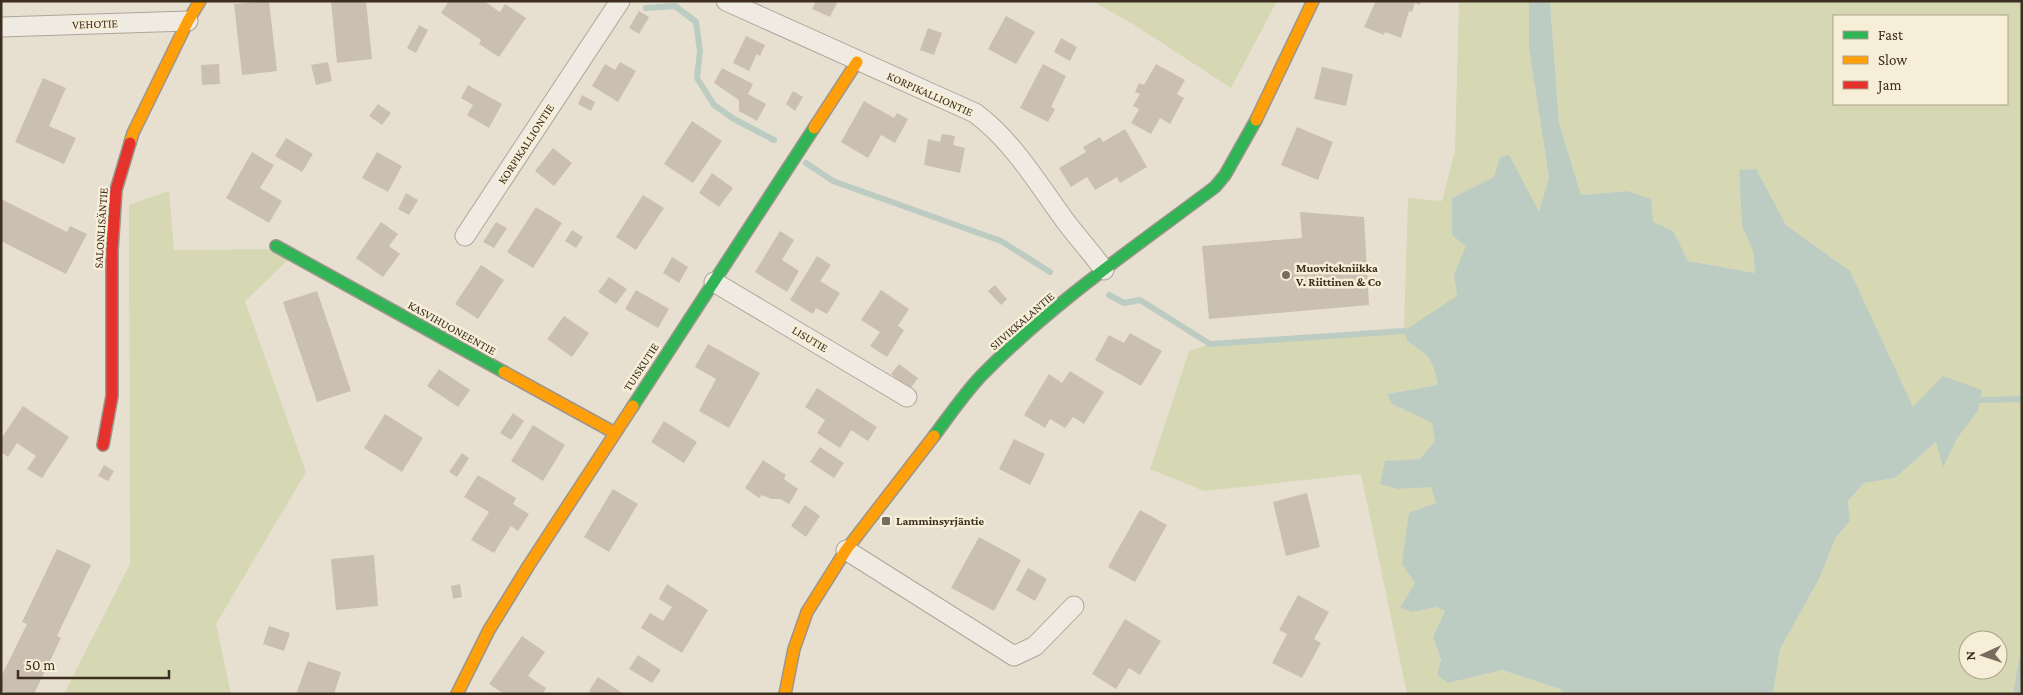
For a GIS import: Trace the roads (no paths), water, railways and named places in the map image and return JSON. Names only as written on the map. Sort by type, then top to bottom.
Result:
[{"type":"street","name":"SALONLISÄNTIE","points":[[103,445],[112,396],[112,250],[116,190],[133,134],[188,21],[200,1]]},
{"type":"street","name":"KORPIKALLIONTIE","points":[[465,236],[620,1]]},
{"type":"street","name":"KORPIKALLIONTIE","points":[[726,1],[857,62],[975,113],[1002,135],[1070,228],[1090,249],[1104,270]]},
{"type":"street","name":"SIIVIKKALANTIE","points":[[785,694],[794,649],[807,612],[846,550],[980,378],[1032,329],[1104,270],[1215,187],[1225,175],[1250,133],[1313,1]]},
{"type":"street","name":"VEHOTIE","points":[[1,28],[188,21]]},
{"type":"street","name":"TUISKUTIE","points":[[457,694],[489,630],[509,598],[857,62]]},
{"type":"street","name":"KASVIHUONEENTIE","points":[[276,246],[615,433]]},
{"type":"street","name":"LISUTIE","points":[[714,282],[907,397]]},
{"type":"street","points":[[846,550],[1014,656],[1035,646],[1074,606]]},
{"type":"waterway","points":[[646,8],[675,6],[696,22],[700,51],[697,78],[714,105],[734,119],[774,140]]},
{"type":"waterway","points":[[806,163],[833,181],[1001,241],[1050,272]]},
{"type":"waterway","points":[[1109,295],[1124,303],[1140,300],[1210,344],[1404,331]]},
{"type":"waterway","points":[[1980,400],[2022,399]]},
{"type":"waterway","points":[[2016,694],[2022,661]]},
{"type":"place","name":"Muovitekniikka V. Riittinen & Co","points":[[1286,275]]},
{"type":"place","name":"Lamminsyrjäntie","points":[[886,521]]}]
